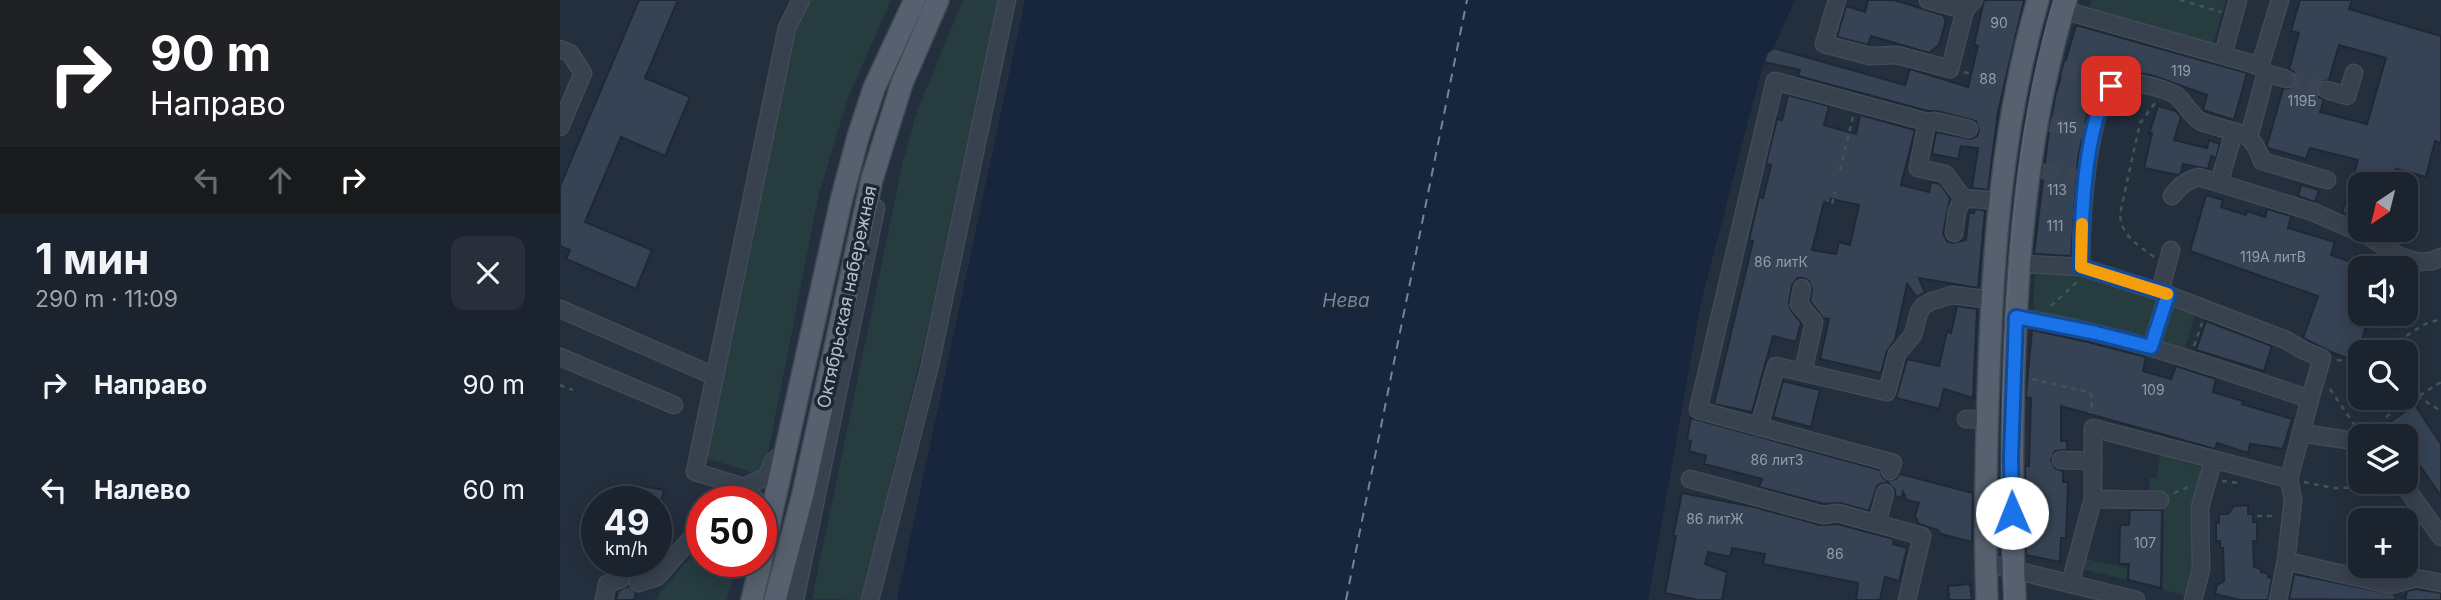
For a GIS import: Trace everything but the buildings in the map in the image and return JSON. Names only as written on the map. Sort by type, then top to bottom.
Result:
[{"type":"main road","name":"Октябрьская набережная","points":[[775,486],[786,449],[858,136],[874,88],[915,0]]},
{"type":"main road","name":"Октябрьская набережная","points":[[775,600],[803,494],[872,179],[902,83],[938,0]]},
{"type":"main road","points":[[1987,600],[1977,419],[1992,300],[1999,201],[2017,86],[2038,0]]},
{"type":"main road","points":[[2015,600],[2011,458],[2016,317],[2035,169],[2065,5]]},
{"type":"main road","name":"Октябрьская набережная","points":[[752,600],[757,577]]},
{"type":"street","points":[[741,486],[695,472],[787,28],[801,0]]},
{"type":"street","points":[[870,600],[930,365],[1007,0]]},
{"type":"street","points":[[1837,0],[1824,44],[1870,56],[1897,54],[1950,69],[1969,5],[1928,0]]},
{"type":"street","points":[[2219,183],[2241,135],[2263,70],[2280,0]]},
{"type":"street","points":[[2065,5],[2223,55],[2286,79]]},
{"type":"street","points":[[2223,55],[2236,8]]},
{"type":"street","points":[[560,49],[570,53],[583,73],[560,127]]},
{"type":"street","points":[[2327,90],[2347,96],[2354,73]]},
{"type":"street","points":[[1890,471],[1893,463],[1698,410],[1775,81],[1927,122],[1935,121],[1969,129]]},
{"type":"street","points":[[2080,274],[2081,178],[2089,133],[2106,93],[2106,83],[2133,82],[2175,94],[2200,121],[2256,143],[2263,161],[2327,180]]},
{"type":"street","points":[[1927,122],[1918,168],[1945,174],[1964,198],[1999,201]]},
{"type":"street","points":[[795,600],[864,271],[888,124]]},
{"type":"street","points":[[2172,196],[2181,185],[2199,177],[2314,212],[2368,236],[2399,256],[2419,261],[2432,261],[2441,257]]},
{"type":"street","points":[[1954,233],[1957,211],[1964,198]]},
{"type":"street","points":[[2151,347],[2164,293],[2165,255]]},
{"type":"street","points":[[2029,264],[2164,293],[2286,340],[2322,358],[2289,479],[2293,500],[2286,561],[2278,600]]},
{"type":"street","points":[[1802,288],[1799,304],[1815,322],[1803,372]]},
{"type":"street","points":[[1759,427],[1776,366],[1887,392],[1897,354],[1913,335],[1919,312],[1924,305],[1952,295],[1992,300]]},
{"type":"street","points":[[560,309],[714,376]]},
{"type":"street","points":[[2016,317],[2151,347],[2309,399]]},
{"type":"street","points":[[560,356],[674,405]]},
{"type":"street","points":[[2070,584],[2093,499],[2093,428],[2289,479]]},
{"type":"street","points":[[2301,433],[2348,440]]},
{"type":"street","points":[[746,486],[767,476],[773,462],[786,449]]},
{"type":"street","points":[[2061,460],[2093,461]]},
{"type":"street","points":[[2193,600],[2201,570],[2200,507],[2213,461]]},
{"type":"street","points":[[1690,479],[1823,515],[1838,513],[1922,536],[1906,600]]},
{"type":"street","points":[[1877,523],[1885,493]]},
{"type":"street","points":[[2410,494],[2441,537]]},
{"type":"street","points":[[2093,499],[2162,498]]},
{"type":"street","points":[[638,583],[657,577],[686,544]]},
{"type":"street","points":[[2286,561],[2390,585],[2416,578],[2441,583]]},
{"type":"street","points":[[1986,563],[2137,600]]},
{"type":"street","points":[[741,600],[752,577]]},
{"type":"street","points":[[604,600],[607,584],[621,579]]},
{"type":"path","points":[[2180,0],[2236,8]]},
{"type":"path","points":[[2161,98],[2151,106],[2140,123],[2120,214],[2125,232],[2165,255]]},
{"type":"path","points":[[1840,170],[1856,103]]},
{"type":"path","points":[[1832,204],[1835,192]]},
{"type":"path","points":[[2048,310],[2080,274]]},
{"type":"path","points":[[2190,360],[2206,309]]},
{"type":"path","points":[[2400,340],[2425,324],[2441,318]]},
{"type":"path","points":[[2322,358],[2348,362]]},
{"type":"path","points":[[2031,379],[2090,392],[2093,398],[2088,420],[2093,428]]},
{"type":"path","points":[[2418,395],[2441,382]]},
{"type":"path","points":[[560,385],[573,390]]},
{"type":"path","points":[[2327,386],[2354,424]]},
{"type":"path","points":[[2418,397],[2441,411]]},
{"type":"path","points":[[2384,424],[2387,416],[2396,410]]},
{"type":"path","points":[[2289,479],[2333,488],[2348,487]]},
{"type":"path","points":[[2218,482],[2249,485]]},
{"type":"path","points":[[2162,498],[2190,487]]},
{"type":"path","points":[[2258,516],[2284,516]]},
{"type":"green space","points":[[809,0],[891,0],[848,98],[819,193],[766,464],[760,475],[706,458],[793,30]]},
{"type":"green space","points":[[963,0],[998,0],[925,340],[861,600],[812,599],[903,161],[917,111]]},
{"type":"green space","points":[[2092,0],[2226,0],[2212,47],[2089,11]]},
{"type":"green space","points":[[2035,271],[2078,271],[2196,311],[2185,348],[2033,310]]},
{"type":"green space","points":[[2160,455],[2201,467],[2196,569],[2189,596],[2163,590],[2164,494],[2149,492],[2150,478],[2157,479]]},
{"type":"green space","points":[[2085,559],[2127,568],[2127,580],[2079,568],[2081,561]]},
{"type":"green space","points":[[686,563],[686,577],[733,577],[726,600],[657,600]]},
{"type":"water","name":"Нева","points":[[1025,0],[1795,0],[1775,45],[1766,53],[1701,302],[1648,600],[897,600]]},
{"type":"ferry route","points":[[1346,600],[1467,0]]},
{"type":"tunnel","points":[[2063,69],[2101,79]]},
{"type":"tunnel","points":[[2286,79],[2327,90]]},
{"type":"tunnel","points":[[2050,124],[2085,132]]},
{"type":"tunnel","points":[[2042,171],[2076,177]]},
{"type":"tram line","points":[[2005,600],[2003,418],[2013,230],[2028,114],[2054,0]]},
{"type":"slow traffic","points":[[2082,224],[2081,267],[2167,294]]},
{"type":"route","points":[[2012,513],[2011,458],[2016,317],[2151,347],[2168,294],[2081,267],[2088,160],[2099,114],[2111,86]]}]
